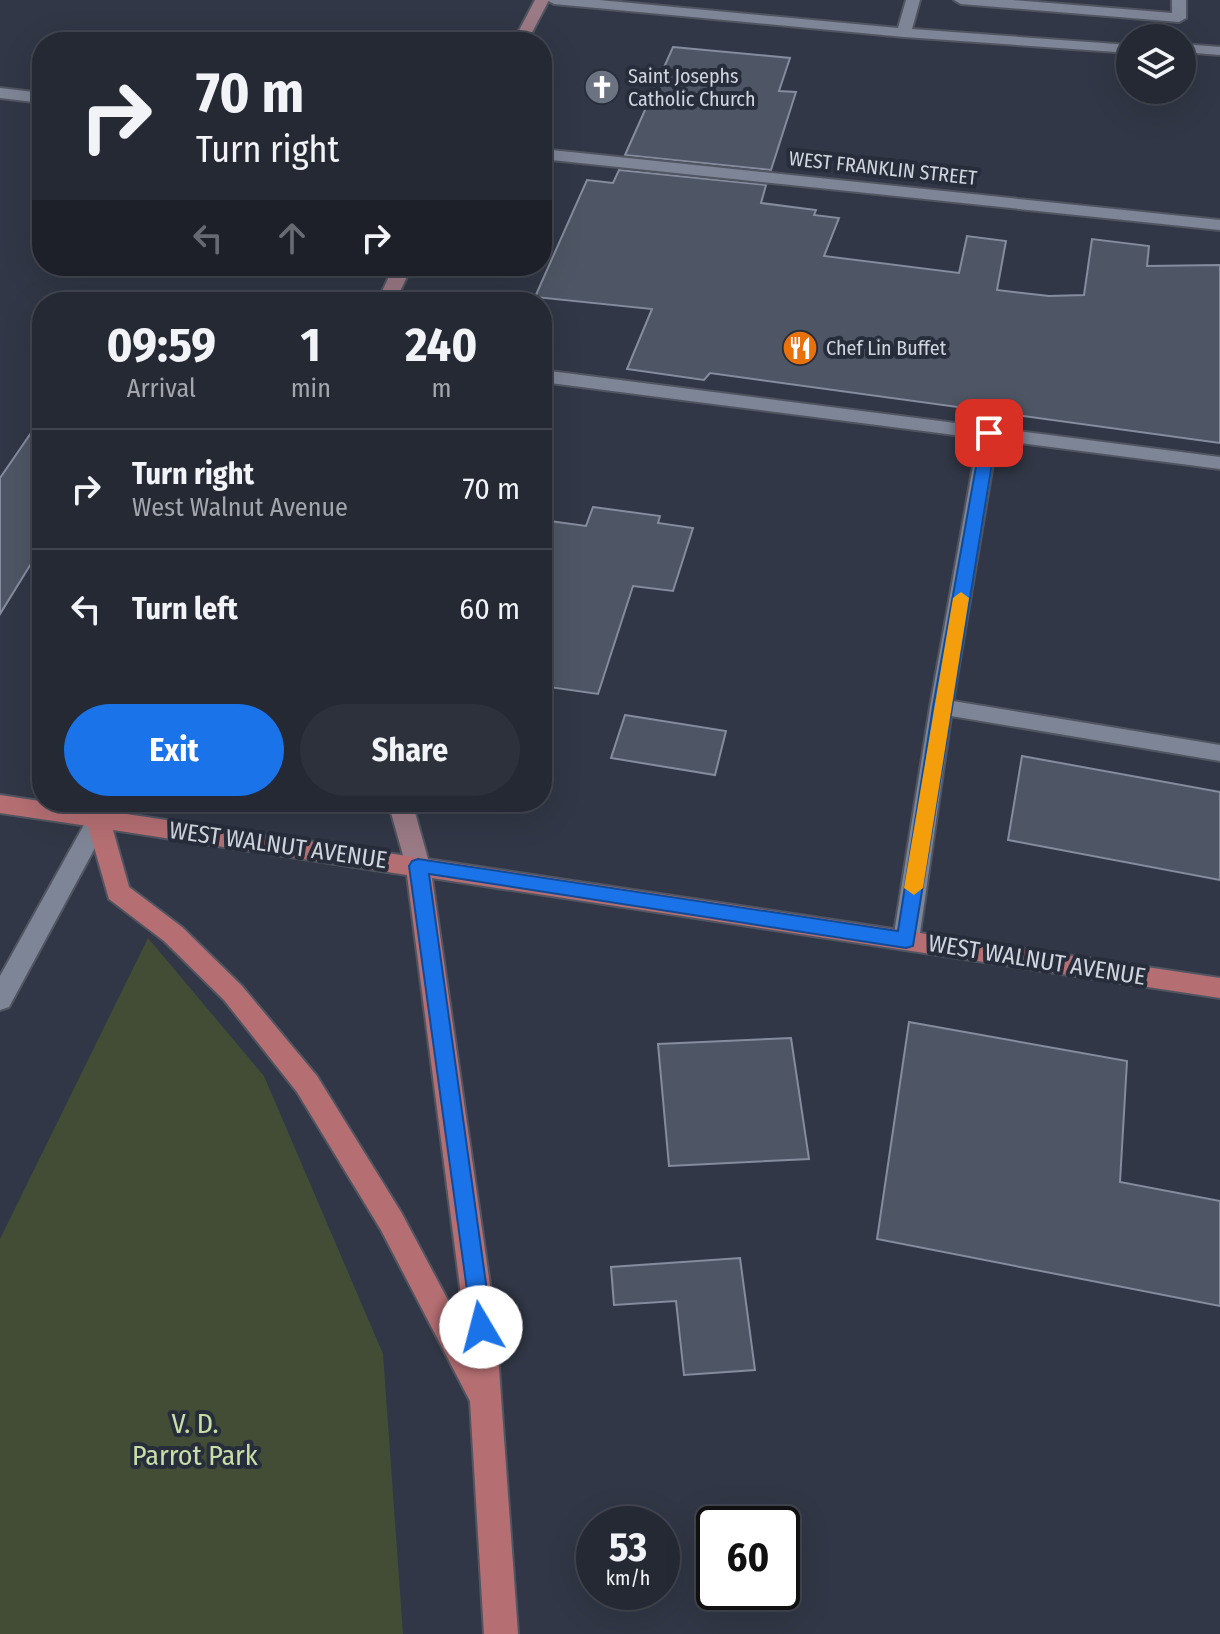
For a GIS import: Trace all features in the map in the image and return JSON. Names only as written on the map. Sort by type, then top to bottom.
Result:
[{"type":"main road","points":[[525,32],[542,0]]},
{"type":"main road","points":[[9,805],[32,795]]},
{"type":"main road","name":"WEST WALNUT AVENUE","points":[[9,805],[32,809]]},
{"type":"main road","name":"WEST WALNUT AVENUE","points":[[51,812],[1220,988]]},
{"type":"main road","points":[[403,812],[418,866],[481,1327],[501,1634]]},
{"type":"main road","points":[[98,820],[118,892],[173,934],[233,993],[307,1084],[391,1221],[486,1401]]},
{"type":"street","points":[[554,0],[904,33],[1116,48]]},
{"type":"street","points":[[904,33],[913,0]]},
{"type":"street","points":[[961,0],[1179,18]]},
{"type":"street","points":[[1179,0],[1179,24]]},
{"type":"street","points":[[1196,49],[1220,51]]},
{"type":"street","points":[[0,93],[32,97]]},
{"type":"street","name":"WEST FRANKLIN STREET","points":[[552,155],[1220,225]]},
{"type":"street","points":[[552,377],[1220,463]]},
{"type":"street","points":[[906,940],[941,707],[989,433]]},
{"type":"street","points":[[941,707],[1220,753]]},
{"type":"street","points":[[0,1000],[98,820]]},
{"type":"green space","name":"V. D. Parrot Park","points":[[148,938],[264,1076],[383,1354],[403,1634],[0,1634],[0,1239]]},
{"type":"building","points":[[673,47],[790,58],[779,91],[796,92],[771,170],[625,155]]},
{"type":"building","points":[[619,170],[766,185],[761,203],[816,210],[814,215],[839,218],[824,256],[959,273],[967,236],[1006,241],[997,290],[1049,296],[1084,295],[1092,239],[1149,246],[1147,266],[1220,265],[1220,443],[710,373],[704,380],[627,369],[652,309],[552,299],[552,292],[537,292],[544,276],[552,276],[552,259],[587,180],[613,183]]},
{"type":"building","points":[[32,432],[32,562],[0,614],[0,478]]},
{"type":"building","points":[[593,507],[660,516],[658,523],[693,528],[673,591],[633,586],[598,694],[552,687],[552,521],[586,526]]},
{"type":"building","points":[[625,715],[726,731],[715,775],[611,758]]},
{"type":"building","points":[[1022,756],[1220,792],[1220,880],[1008,840]]},
{"type":"building","points":[[909,1022],[1127,1061],[1120,1182],[1220,1201],[1220,1306],[877,1239]]},
{"type":"building","points":[[791,1038],[809,1159],[669,1166],[658,1044]]},
{"type":"building","points":[[740,1258],[755,1370],[684,1375],[676,1301],[614,1305],[611,1267]]},
{"type":"slow traffic","points":[[914,888],[961,598]]},
{"type":"place","name":"Saint Josephs Catholic Church","points":[[602,87]]},
{"type":"place","name":"Chef Lin Buffet","points":[[800,348]]},
{"type":"route","points":[[481,1327],[418,866],[906,940],[941,707],[989,433]]}]
